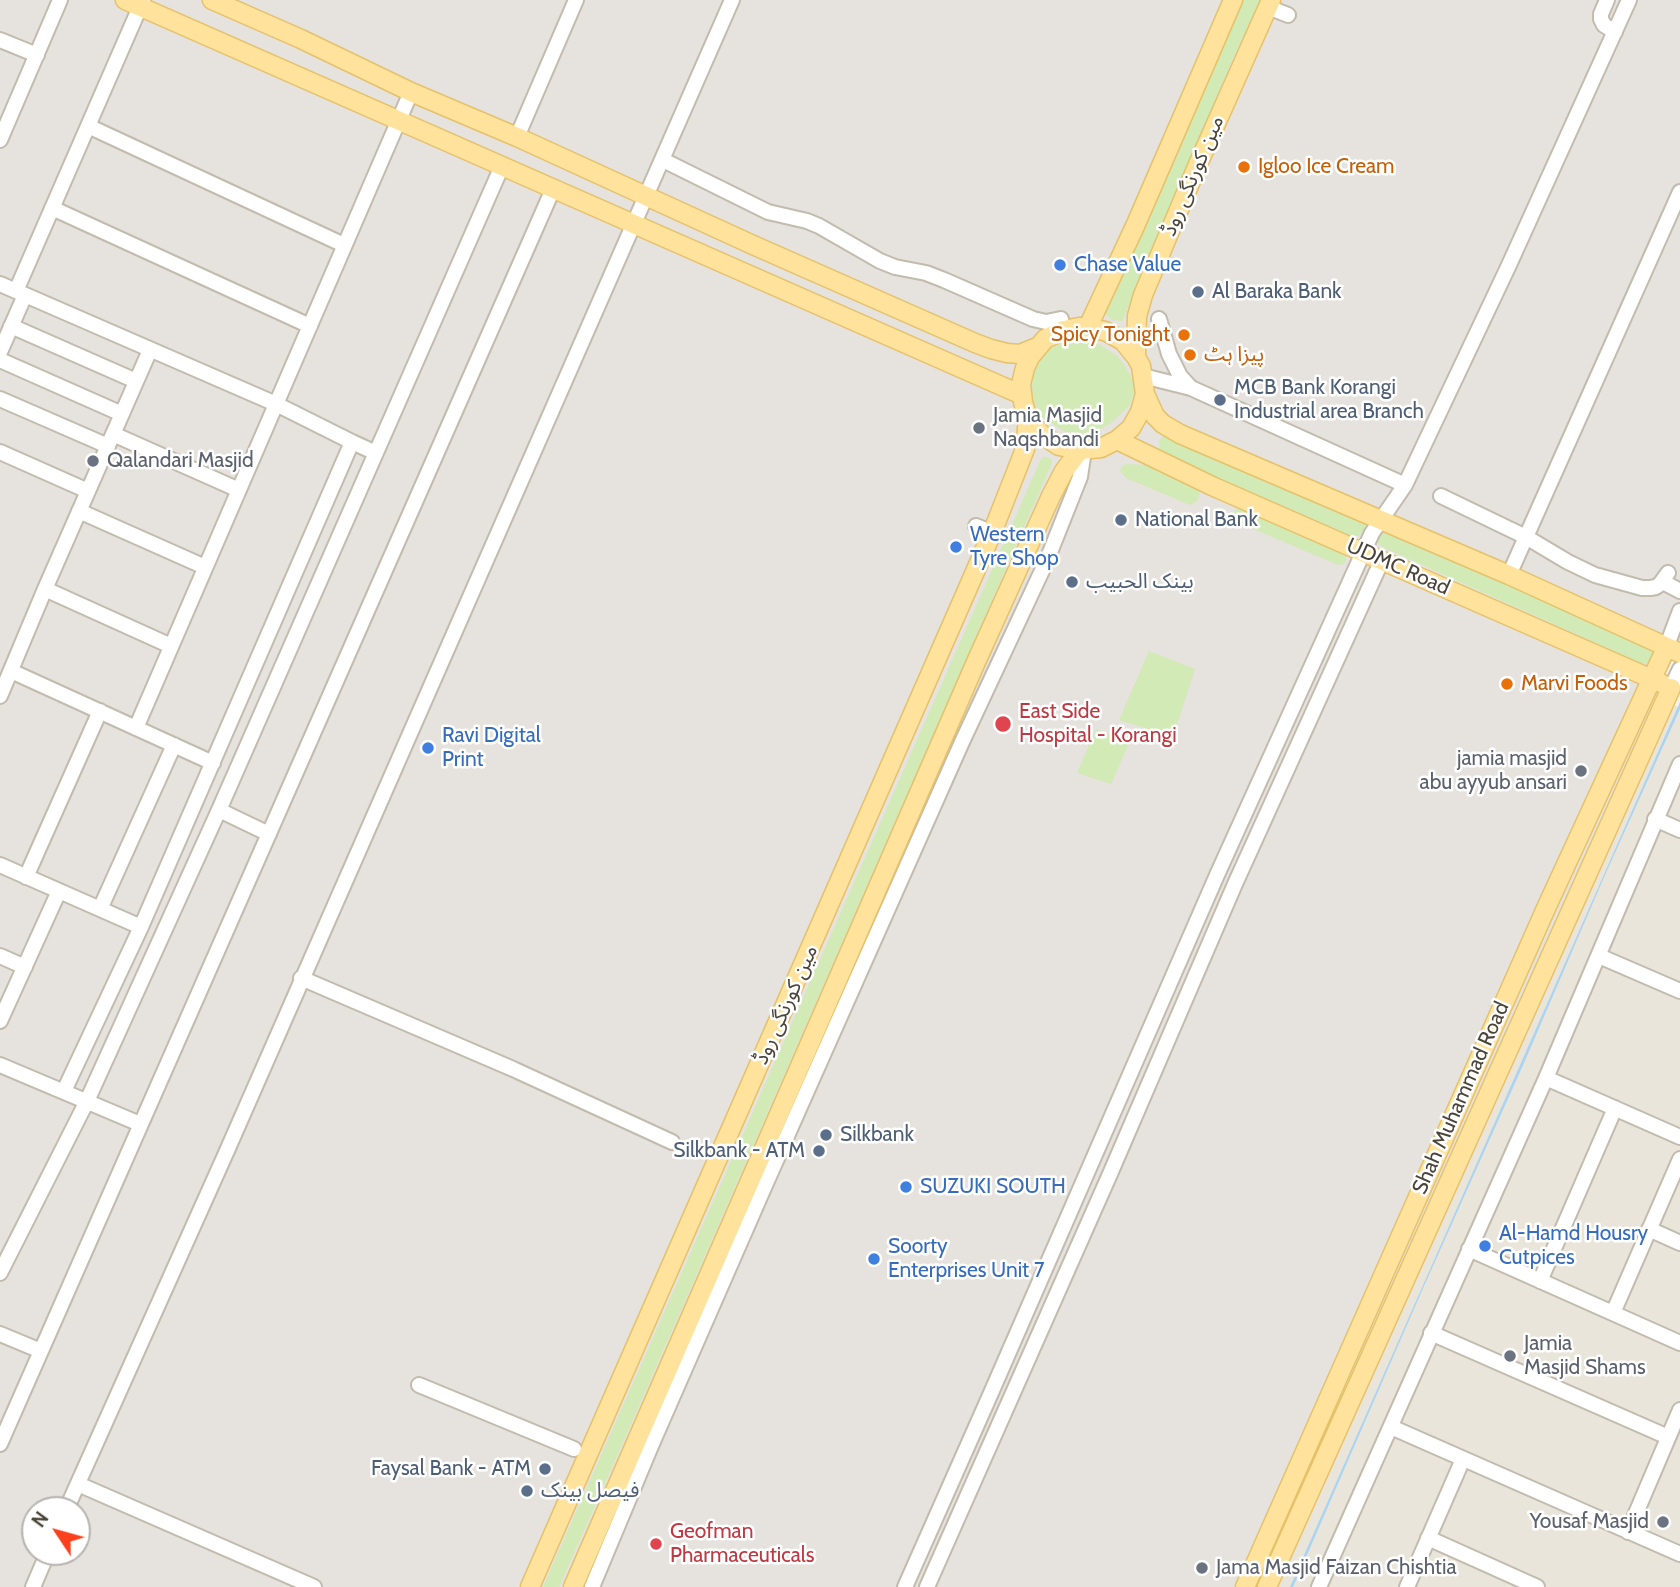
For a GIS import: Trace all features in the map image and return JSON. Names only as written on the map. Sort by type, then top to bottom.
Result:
[{"type":"main road","points":[[212,0],[411,92],[991,349],[1020,354],[1037,347]]},
{"type":"main road","name":"مین کورنگی روڈ","points":[[1088,327],[1136,224],[1233,0]]},
{"type":"main road","points":[[136,2],[398,121],[1022,395]]},
{"type":"main road","name":"مین کورنگی روڈ","points":[[1136,357],[1137,316],[1143,295],[1270,3]]},
{"type":"main road","points":[[1088,327],[1105,331],[1123,341],[1136,357],[1143,376],[1144,394],[1140,412],[1131,428],[1117,440],[1101,448],[1082,450],[1059,446],[1041,434],[1028,418],[1021,384],[1025,368],[1037,347],[1045,339],[1064,330],[1088,327]]},
{"type":"main road","name":"UDMC Road","points":[[1144,394],[1155,416],[1180,434],[1509,575],[1673,650]]},
{"type":"main road","name":"مین کورنگی روڈ","points":[[530,1587],[935,666],[984,530],[1025,449],[1028,418]]},
{"type":"main road","name":"UDMC Road","points":[[1117,440],[1212,486],[1676,690]]},
{"type":"main road","name":"مین کورنگی روڈ","points":[[573,1587],[976,662],[1051,496],[1064,471],[1082,450]]},
{"type":"main road","name":"Shah Muhammad Road","points":[[1245,1587],[1542,916],[1643,699],[1673,650]]},
{"type":"main road","name":"Shah Muhammad Road","points":[[1272,1586],[1663,705],[1676,690]]},
{"type":"street","points":[[0,140],[4,121],[37,55],[60,0]]},
{"type":"street","points":[[517,137],[576,0]]},
{"type":"street","points":[[72,1496],[226,1153],[732,0]]},
{"type":"street","points":[[1607,0],[1601,19],[1604,25],[1615,32]]},
{"type":"street","points":[[905,1587],[1217,875],[1372,533],[1405,485],[1509,265],[1629,0]]},
{"type":"street","points":[[0,352],[52,208],[88,126],[136,2]]},
{"type":"street","points":[[1270,3],[1289,15]]},
{"type":"street","points":[[0,40],[37,55]]},
{"type":"street","points":[[136,728],[411,92]]},
{"type":"street","points":[[88,126],[344,245]]},
{"type":"street","points":[[663,160],[768,212],[819,226],[895,267],[926,273],[1032,319],[1046,322],[1061,319],[1037,347]]},
{"type":"street","points":[[0,1273],[88,1101],[502,166]]},
{"type":"street","points":[[0,1444],[554,189]]},
{"type":"street","points":[[1509,575],[1680,192]]},
{"type":"street","points":[[52,208],[310,326]]},
{"type":"street","points":[[0,284],[276,404],[376,453]]},
{"type":"street","points":[[1159,320],[1169,354],[1180,376],[1191,388]]},
{"type":"street","points":[[11,326],[136,381]]},
{"type":"street","points":[[0,696],[150,350]]},
{"type":"street","points":[[0,360],[122,414]]},
{"type":"street","points":[[1143,376],[1191,388],[1405,485]]},
{"type":"street","points":[[0,399],[239,490]]},
{"type":"street","points":[[64,1091],[141,927],[352,442]]},
{"type":"street","points":[[593,1587],[651,1446],[763,1190],[1066,514],[1080,477],[1082,450]]},
{"type":"street","points":[[0,452],[88,491]]},
{"type":"street","points":[[1441,495],[1595,575],[1642,588],[1657,587],[1666,578],[1680,591]]},
{"type":"street","points":[[79,511],[205,567]]},
{"type":"street","points":[[927,1587],[1235,884],[1382,560]]},
{"type":"street","points":[[45,589],[171,646]]},
{"type":"street","name":"Shah Muhammad Road","points":[[1673,650],[1680,611]]},
{"type":"street","points":[[976,662],[994,671]]},
{"type":"street","name":"Shah Muhammad Road","points":[[1676,690],[1680,669]]},
{"type":"street","points":[[11,671],[213,763]]},
{"type":"street","points":[[1643,699],[1656,695],[1663,705]]},
{"type":"street","points":[[26,877],[100,711]]},
{"type":"street","points":[[100,909],[174,745]]},
{"type":"street","points":[[1324,1585],[1680,764]]},
{"type":"street","points":[[219,810],[269,834]]},
{"type":"street","points":[[1655,819],[1680,830]]},
{"type":"street","points":[[0,865],[141,927]]},
{"type":"street","points":[[1217,875],[1235,884]]},
{"type":"street","points":[[0,1021],[59,891]]},
{"type":"street","points":[[0,956],[25,967]]},
{"type":"street","points":[[1599,956],[1680,991]]},
{"type":"street","points":[[301,978],[513,1069],[672,1142]]},
{"type":"street","points":[[1164,997],[1183,1006]]},
{"type":"street","points":[[0,1065],[140,1124]]},
{"type":"street","points":[[1546,1078],[1680,1137]]},
{"type":"street","points":[[1540,1280],[1615,1108]]},
{"type":"street","points":[[1613,1313],[1680,1159]]},
{"type":"street","points":[[1091,1165],[1110,1174]]},
{"type":"street","points":[[1649,1229],[1680,1243]]},
{"type":"street","points":[[1469,1249],[1680,1343]]},
{"type":"street","points":[[1042,1273],[1062,1282]]},
{"type":"street","points":[[1431,1333],[1668,1437]]},
{"type":"street","points":[[0,1334],[41,1351]]},
{"type":"street","points":[[419,1385],[575,1448]]},
{"type":"street","points":[[991,1394],[1009,1401]]},
{"type":"street","points":[[1628,1532],[1680,1410]]},
{"type":"street","points":[[1391,1427],[1680,1555]]},
{"type":"street","points":[[1407,1587],[1463,1459]]},
{"type":"street","points":[[78,1483],[314,1587]]},
{"type":"street","points":[[1428,1538],[1537,1587]]},
{"type":"street","points":[[33,1587],[42,1566]]},
{"type":"shaded area","points":[[0,0],[1680,0],[1680,642],[1264,1587],[0,1587]]},
{"type":"shaded area","points":[[1673,705],[1680,707],[1680,1587],[1263,1587]]},
{"type":"green space","points":[[1242,0],[1260,0],[1122,321],[1112,320],[1105,313]]},
{"type":"green space","points":[[1067,342],[1098,344],[1116,355],[1133,381],[1135,391],[1129,406],[1111,423],[1095,432],[1065,432],[1042,417],[1034,401],[1033,375],[1037,365],[1050,349]]},
{"type":"green space","points":[[1166,433],[1366,523],[1365,530],[1359,536],[1352,536],[1164,454],[1159,441]]},
{"type":"green space","points":[[1041,459],[1051,459],[1052,463],[613,1465],[559,1587],[543,1587]]},
{"type":"green space","points":[[1145,465],[1197,490],[1200,493],[1197,501],[1190,505],[1126,478],[1120,471],[1122,466]]},
{"type":"green space","points":[[1241,508],[1345,553],[1346,560],[1338,565],[1235,521],[1233,513]]},
{"type":"green space","points":[[1383,530],[1655,650],[1656,653],[1650,663],[1643,664],[1382,547],[1376,541]]},
{"type":"green space","points":[[1149,651],[1195,669],[1173,737],[1119,720]]},
{"type":"green space","points":[[1096,729],[1130,741],[1111,784],[1077,773]]},
{"type":"water","points":[[1680,702],[1680,709],[1524,1063],[1293,1587],[1290,1587]]},
{"type":"place","name":"Igloo Ice Cream","points":[[1244,167]]},
{"type":"place","name":"Chase Value","points":[[1060,265]]},
{"type":"place","name":"Al Baraka Bank","points":[[1198,292]]},
{"type":"place","name":"Spicy Tonight","points":[[1184,335]]},
{"type":"place","name":"پیزا ہٹ","points":[[1190,355]]},
{"type":"place","name":"MCB Bank Korangi Industrial area Branch","points":[[1220,400]]},
{"type":"place","name":"Jamia Masjid Naqshbandi","points":[[979,428]]},
{"type":"place","name":"Qalandari Masjid","points":[[93,461]]},
{"type":"place","name":"National Bank","points":[[1121,520]]},
{"type":"place","name":"Western Tyre Shop","points":[[956,547]]},
{"type":"place","name":"بينک الحبيب","points":[[1072,582]]},
{"type":"place","name":"Marvi Foods","points":[[1507,684]]},
{"type":"place","name":"East Side Hospital - Korangi","points":[[1003,724]]},
{"type":"place","name":"Ravi Digital Print","points":[[428,748]]},
{"type":"place","name":"jamia masjid abu ayyub ansari","points":[[1581,771]]},
{"type":"place","name":"Silkbank","points":[[826,1135]]},
{"type":"place","name":"Silkbank - ATM","points":[[819,1151]]},
{"type":"place","name":"SUZUKI SOUTH","points":[[906,1187]]},
{"type":"place","name":"Al-Hamd Housry Cutpices","points":[[1485,1246]]},
{"type":"place","name":"Soorty Enterprises Unit 7","points":[[874,1259]]},
{"type":"place","name":"Jamia Masjid Shams","points":[[1510,1356]]},
{"type":"place","name":"Faysal Bank - ATM","points":[[545,1469]]},
{"type":"place","name":"فیصل بینک","points":[[527,1491]]},
{"type":"place","name":"Yousaf Masjid","points":[[1663,1522]]},
{"type":"place","name":"Geofman Pharmaceuticals","points":[[656,1544]]},
{"type":"place","name":"Jama Masjid Faizan Chishtia","points":[[1202,1568]]}]
